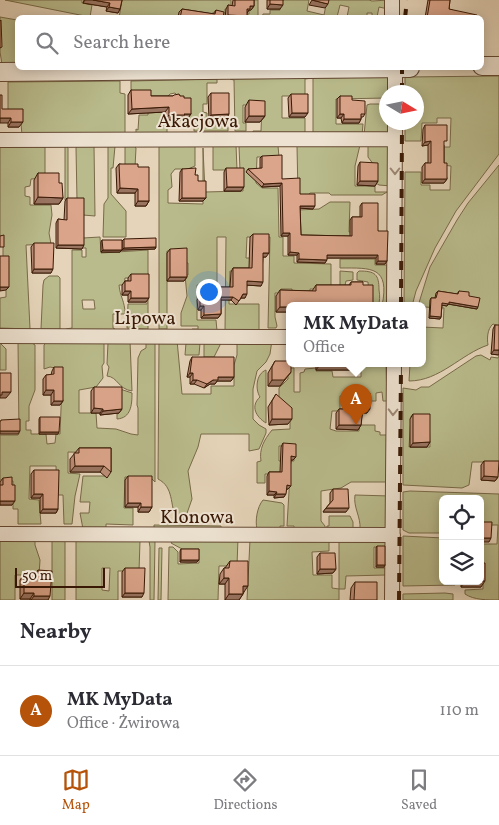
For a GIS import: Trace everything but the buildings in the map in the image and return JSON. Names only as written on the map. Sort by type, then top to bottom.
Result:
[{"type":"street","points":[[392,0],[392,15]]},
{"type":"street","points":[[484,66],[499,66]]},
{"type":"street","points":[[0,72],[198,70]]},
{"type":"street","points":[[395,70],[395,85]]},
{"type":"street","points":[[394,302],[395,130]]},
{"type":"street","name":"Akacjowa","points":[[0,140],[395,139]]},
{"type":"street","name":"Lipowa","points":[[0,336],[286,337]]},
{"type":"street","points":[[392,600],[394,367]]},
{"type":"street","name":"Klonowa","points":[[0,534],[393,535]]},
{"type":"green space","points":[[5,0],[82,0],[82,3],[92,5],[90,15],[80,15]]},
{"type":"green space","points":[[122,0],[231,0],[231,9],[225,9],[225,15],[212,13],[212,15],[203,15],[181,10],[178,15],[120,15]]},
{"type":"green space","points":[[249,0],[258,0],[258,15],[247,15],[249,14]]},
{"type":"green space","points":[[281,0],[309,0],[307,11],[324,15],[263,15],[270,14],[270,10],[280,10]]},
{"type":"green space","points":[[327,0],[389,0],[388,9],[379,7],[377,15],[367,13],[367,15],[347,15],[349,7],[340,5],[338,15],[324,15]]},
{"type":"green space","points":[[0,17],[15,20],[15,63],[2,64]]},
{"type":"green space","points":[[499,76],[499,154],[456,211],[435,248],[413,302],[404,302],[405,172],[421,172],[421,185],[430,185],[430,190],[450,190],[451,166],[442,165],[442,147],[450,147],[451,118],[437,118],[437,123],[424,123],[424,85],[405,85],[405,77]]},
{"type":"green space","points":[[391,77],[392,85],[379,85],[379,98],[336,99],[336,124],[363,124],[362,135],[313,133],[313,78],[305,79],[305,96],[282,96],[282,118],[305,118],[305,133],[253,133],[253,131],[261,131],[262,105],[243,105],[243,123],[246,123],[246,131],[235,131],[234,80],[230,79]]},
{"type":"green space","points":[[217,79],[217,83],[207,83],[207,104],[203,104],[203,112],[207,113],[207,120],[228,120],[228,131],[194,131],[194,119],[188,119],[188,99],[181,99],[175,93],[170,94],[164,100],[164,121],[167,121],[167,135],[136,133],[139,115],[148,115],[147,94],[131,94],[131,81]]},
{"type":"green space","points":[[120,81],[120,93],[125,94],[125,134],[22,135],[20,113],[8,113],[8,82]]},
{"type":"green space","points":[[379,104],[379,130],[391,130],[391,133],[364,135],[367,105]]},
{"type":"green space","points":[[405,130],[422,130],[421,141],[405,141]]},
{"type":"green space","points":[[0,143],[45,147],[45,178],[31,179],[30,186],[25,187],[25,196],[30,197],[30,205],[51,205],[52,215],[49,233],[51,244],[26,245],[30,329],[0,328],[0,298],[6,297],[6,268],[3,260],[3,238],[0,237]]},
{"type":"green space","points":[[388,144],[391,186],[376,183],[374,165],[368,157],[368,145]]},
{"type":"green space","points":[[65,145],[68,148],[68,200],[65,200]]},
{"type":"green space","points":[[78,145],[94,146],[95,216],[83,215],[77,200],[76,148]]},
{"type":"green space","points":[[213,145],[236,145],[237,170],[213,170]]},
{"type":"green space","points":[[360,145],[355,166],[355,186],[375,186],[375,192],[387,192],[382,195],[310,193],[308,195],[298,195],[297,146]]},
{"type":"green space","points":[[108,146],[115,146],[113,168],[111,168],[111,194],[126,211],[126,237],[103,237],[104,204],[108,198]]},
{"type":"green space","points":[[125,146],[134,146],[136,148],[135,167],[125,167]]},
{"type":"green space","points":[[159,146],[195,146],[195,166],[188,169],[175,169],[171,174],[172,187],[168,190],[168,203],[203,204],[203,148],[205,192],[243,191],[243,171],[240,170],[239,146],[278,146],[279,157],[257,157],[256,183],[262,188],[278,188],[279,237],[283,237],[283,256],[294,256],[294,263],[331,264],[331,289],[310,289],[309,302],[303,302],[292,294],[292,289],[281,289],[280,293],[275,293],[277,326],[276,328],[268,328],[270,237],[247,237],[246,258],[255,258],[260,271],[230,271],[229,304],[259,304],[259,331],[225,331],[226,237],[217,237],[217,288],[210,288],[210,284],[197,285],[197,320],[216,320],[217,331],[192,333],[192,329],[198,329],[198,326],[181,326],[181,313],[187,296],[185,275],[188,275],[188,263],[185,263],[185,251],[167,251],[167,329],[159,329]]},
{"type":"green space","points":[[499,165],[499,326],[493,324],[490,329],[488,345],[431,377],[409,381],[410,367],[426,367],[426,327],[443,328],[444,308],[426,307],[426,302],[419,302],[430,267],[468,203]]},
{"type":"green space","points":[[330,202],[350,202],[349,232],[382,233],[383,239],[299,238],[298,210],[319,209]]},
{"type":"green space","points":[[100,237],[101,253],[148,250],[148,329],[127,328],[128,304],[147,304],[147,278],[125,278],[124,285],[119,285],[125,314],[113,314],[113,328],[115,331],[66,330],[72,328],[72,250],[82,250],[82,257],[86,257],[86,248],[82,248],[83,238]],"holes":[[[82,300],[94,300],[95,309],[83,309]]]},
{"type":"green space","points":[[340,259],[375,259],[375,265],[387,265],[387,302],[383,302],[383,283],[381,276],[376,272],[361,268],[340,268]]},
{"type":"green space","points":[[340,271],[353,272],[353,280],[346,281],[340,302]]},
{"type":"green space","points":[[359,271],[375,274],[379,285],[379,302],[370,302],[368,282],[357,280],[357,273]]},
{"type":"green space","points":[[49,276],[58,276],[60,278],[60,329],[41,329],[43,285],[44,280]]},
{"type":"green space","points":[[46,339],[104,340],[103,378],[96,387],[79,390],[79,413],[96,413],[97,428],[116,429],[138,435],[138,358],[141,351],[146,348],[146,340],[177,340],[182,394],[211,394],[211,386],[234,386],[237,344],[230,343],[230,340],[272,340],[270,354],[266,362],[257,371],[253,389],[253,419],[266,429],[259,449],[249,451],[249,434],[201,434],[188,471],[192,499],[185,519],[176,519],[169,491],[163,482],[158,479],[159,343],[155,343],[155,482],[151,478],[125,477],[124,508],[133,508],[133,525],[106,524],[106,531],[85,531],[83,529],[80,513],[89,513],[90,502],[80,502],[83,476],[108,476],[108,453],[68,452],[68,473],[80,474],[72,524],[64,524],[63,495],[57,495],[56,466],[30,466],[29,499],[39,500],[41,524],[18,524],[18,509],[13,509],[13,481],[0,480],[0,435],[19,434],[18,343],[32,343],[35,345],[35,390],[29,406],[29,421],[26,421],[26,430],[31,430],[31,434],[46,434],[47,444],[55,443],[56,434],[60,434],[62,384],[60,383],[60,369],[50,367],[44,369],[44,345]]},
{"type":"green space","points":[[130,341],[132,391],[124,388],[114,378],[107,376],[109,367],[107,364],[108,343]]},
{"type":"green space","points":[[0,343],[6,349],[6,370],[0,370]]},
{"type":"green space","points":[[186,343],[200,343],[199,355],[185,355]]},
{"type":"green space","points":[[204,343],[221,343],[214,357],[204,357]]},
{"type":"green space","points":[[481,355],[490,360],[491,357],[498,358],[499,356],[499,462],[472,462],[469,485],[462,488],[403,485],[403,388],[416,390],[421,387],[429,387],[476,356]],"holes":[[[411,416],[429,416],[430,447],[409,447]]]},
{"type":"green space","points":[[361,367],[386,367],[387,401],[383,401],[382,392],[376,393],[376,401],[368,401],[367,396],[340,396],[340,411],[332,411],[330,429],[336,431],[359,431],[359,425],[375,425],[375,431],[380,432],[380,435],[387,435],[387,482],[351,482],[341,488],[321,491],[321,521],[325,526],[325,531],[294,531],[294,526],[287,526],[290,474],[265,474],[265,483],[257,483],[257,462],[261,461],[261,449],[272,430],[290,429],[290,414],[279,403],[279,388],[288,379],[288,368],[294,368],[294,392],[300,392],[300,373],[304,372],[305,369],[316,368],[316,371],[332,371],[333,377],[361,377]],"holes":[[[279,446],[294,446],[294,461],[279,461]]]},
{"type":"green space","points":[[266,370],[266,423],[257,415],[255,404],[260,397],[257,386],[258,378]]},
{"type":"green space","points":[[120,389],[132,393],[132,402],[128,413],[122,418],[117,419],[117,414],[119,413]]},
{"type":"green space","points":[[403,492],[499,494],[499,600],[477,599],[465,594],[465,590],[483,589],[484,544],[497,544],[498,525],[484,525],[484,495],[439,495],[439,533],[409,533],[403,530]]},
{"type":"green space","points":[[355,495],[390,496],[387,529],[360,529]]},
{"type":"green space","points":[[263,500],[284,505],[284,526],[280,526],[280,531],[257,529],[257,514]]},
{"type":"green space","points":[[329,516],[350,516],[353,522],[353,529],[326,531],[327,526],[329,526]]},
{"type":"green space","points":[[154,525],[221,526],[221,531],[154,531]]},
{"type":"green space","points":[[403,536],[439,538],[439,585],[455,585],[403,586]]},
{"type":"green space","points":[[0,538],[35,538],[35,545],[40,560],[39,575],[15,575],[15,600],[0,600]]},
{"type":"green space","points":[[76,538],[140,541],[139,571],[118,571],[118,600],[76,600]],"holes":[[[102,568],[110,568],[109,591],[102,590]]]},
{"type":"green space","points":[[174,538],[238,538],[237,566],[219,566],[218,600],[168,600],[169,547],[173,547],[178,552],[178,564],[199,563],[199,549],[182,549],[171,543]]},
{"type":"green space","points":[[339,538],[387,540],[386,575],[346,576],[345,589],[339,589]],"holes":[[[374,547],[386,548],[385,568],[374,568]]]},
{"type":"green space","points":[[52,540],[65,541],[65,600],[52,600]]},
{"type":"green space","points":[[250,540],[329,541],[329,551],[312,552],[313,575],[332,575],[332,588],[339,589],[339,600],[247,600]]},
{"type":"green space","points":[[149,541],[155,541],[154,600],[150,600]]},
{"type":"green space","points":[[159,548],[162,548],[161,600],[158,600]]},
{"type":"green space","points":[[403,594],[453,594],[453,600],[403,600]]},
{"type":"railway","points":[[405,15],[407,0]]},
{"type":"railway","points":[[402,70],[402,85]]},
{"type":"railway","points":[[401,302],[402,130]]},
{"type":"railway","points":[[399,600],[401,367]]},
{"type":"place","name":"MK MyData","points":[[356,425]]}]
